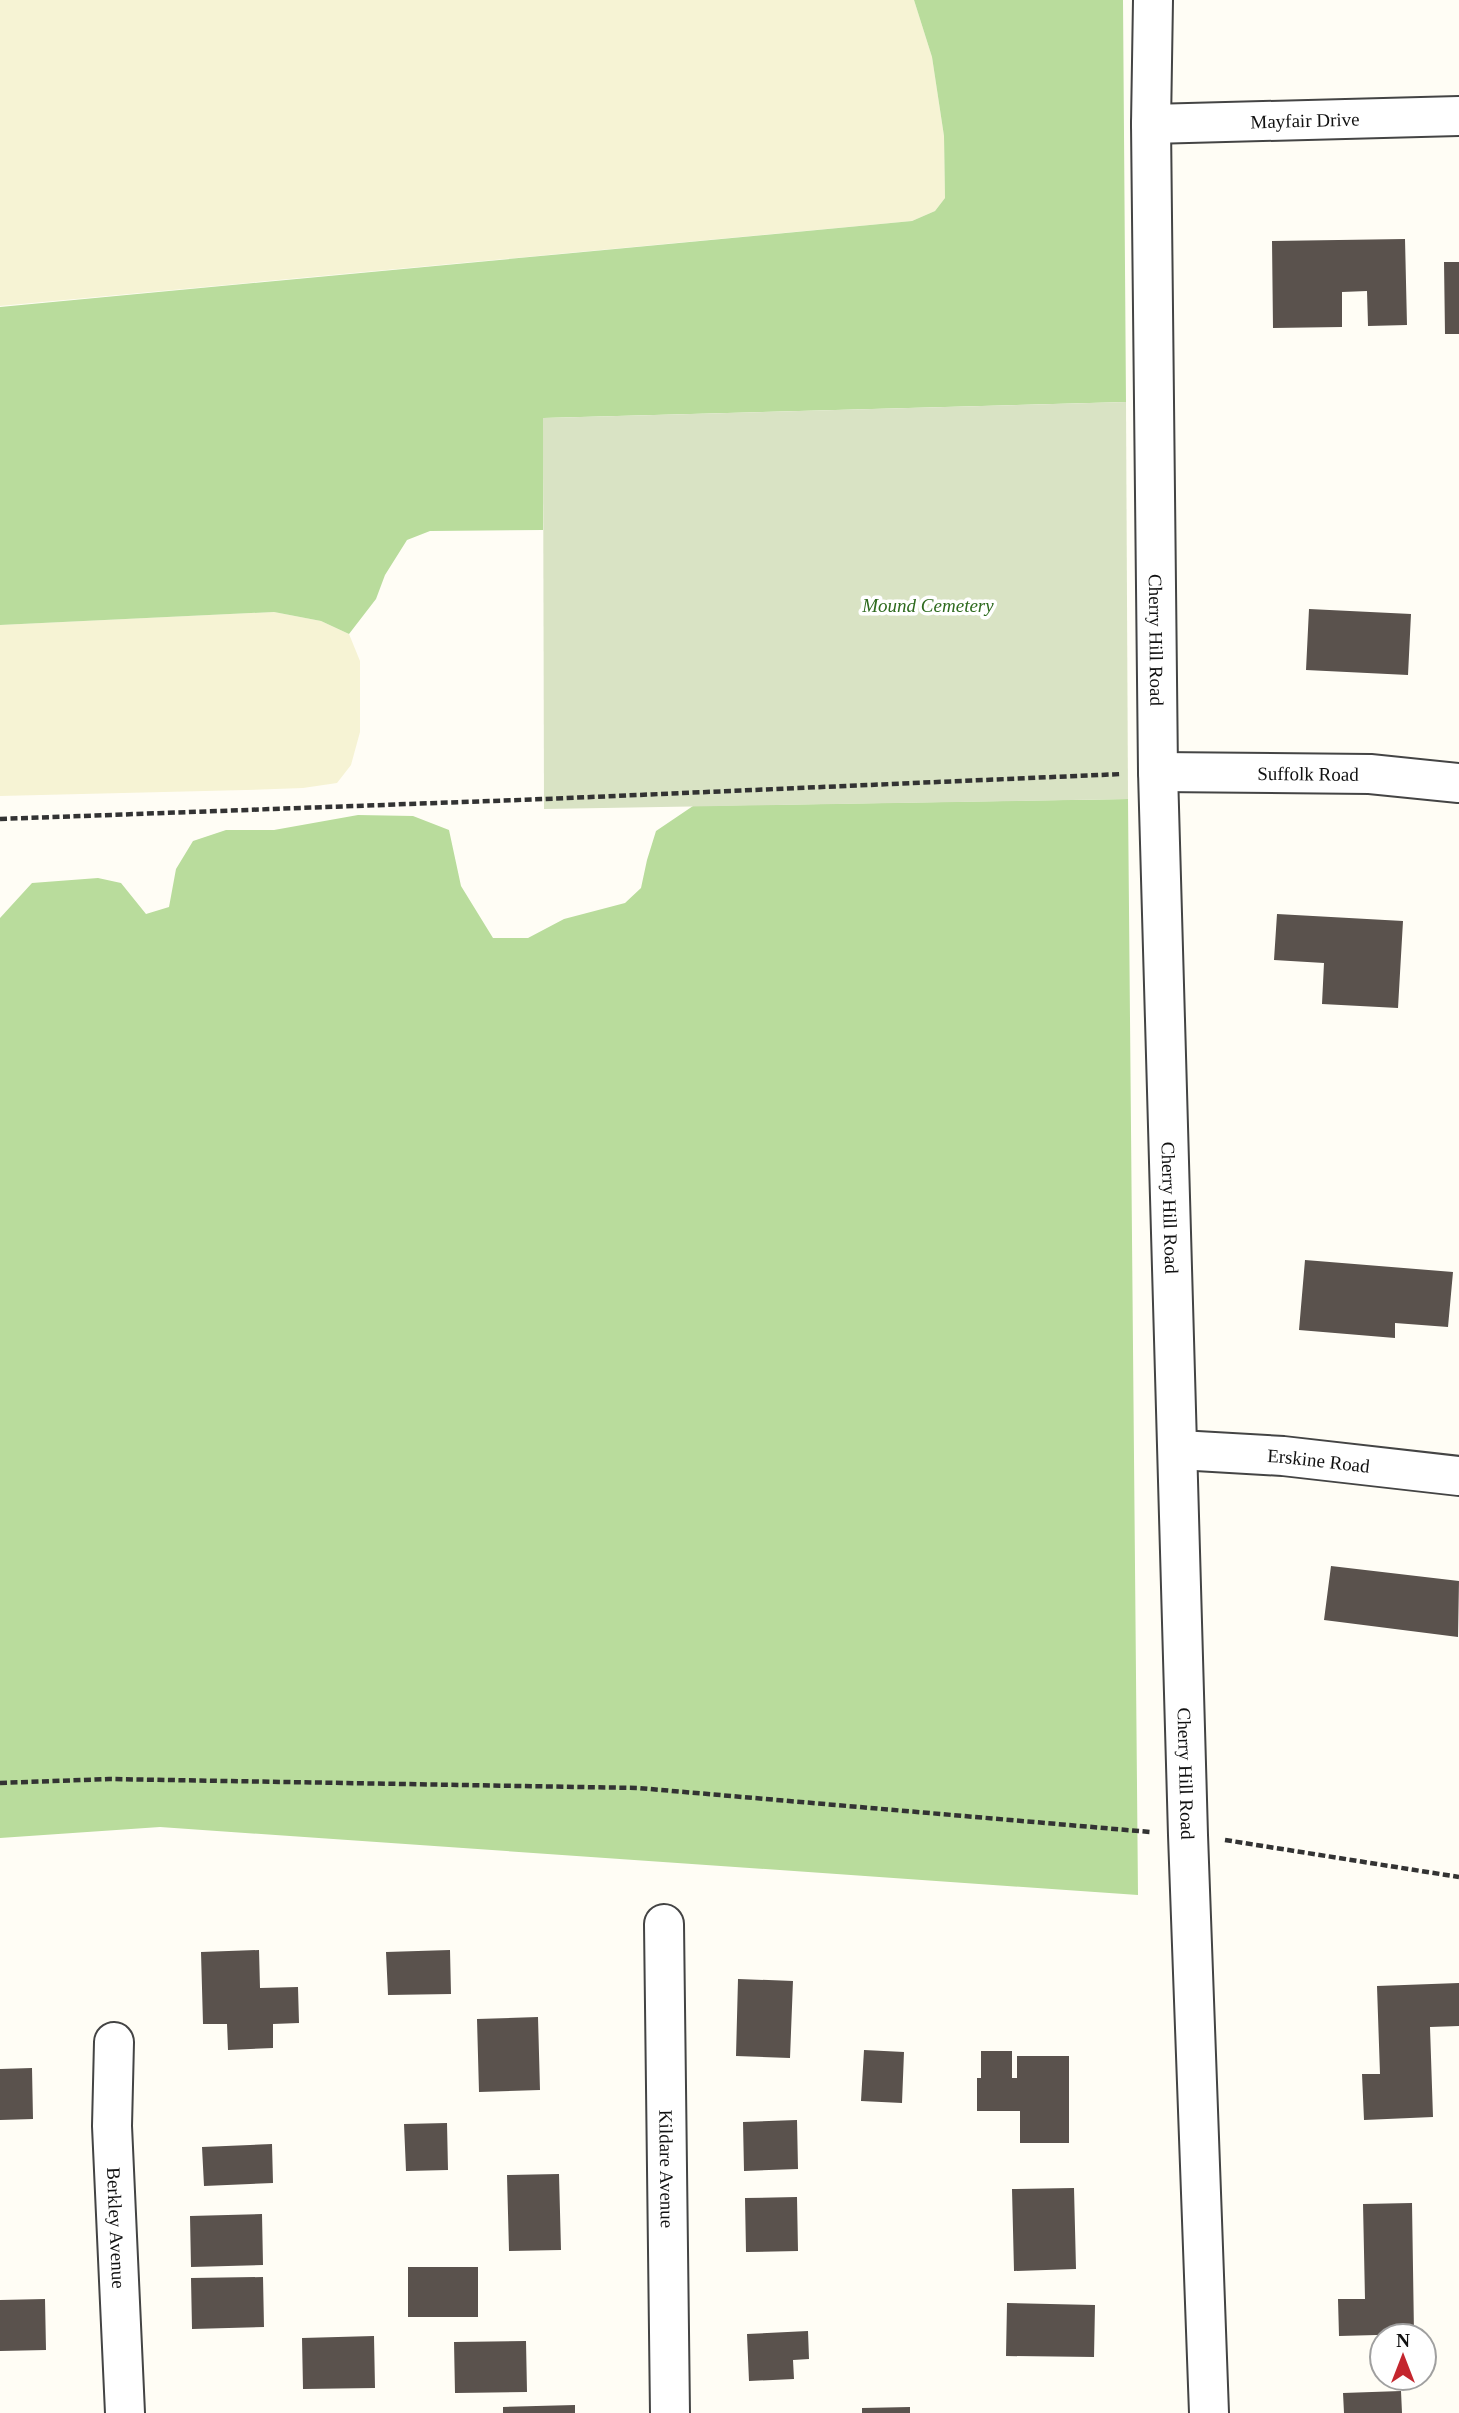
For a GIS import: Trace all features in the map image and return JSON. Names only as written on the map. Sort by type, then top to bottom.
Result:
[{"type":"street","name":"Cherry Hill Road","points":[[1153,0],[1158,772],[1188,1835],[1209,2413]]},
{"type":"street","name":"Mayfair Drive","points":[[1152,124],[1459,116]]},
{"type":"street","name":"Suffolk Road","points":[[1158,772],[1370,774],[1459,783]]},
{"type":"street","name":"Erskine Road","points":[[1179,1450],[1283,1456],[1459,1476]]},
{"type":"street","name":"Kildare Avenue","points":[[664,1924],[670,2413]]},
{"type":"street","name":"Berkley Avenue","points":[[114,2042],[112,2126],[125,2413]]},
{"type":"path","points":[[0,819],[559,799],[1158,772]]},
{"type":"path","points":[[0,1783],[109,1779],[638,1788],[1188,1835],[1459,1877]]},
{"type":"shaded area","points":[[0,0],[914,0],[932,57],[944,136],[945,198],[935,211],[912,221],[0,306]]},
{"type":"shaded area","points":[[274,612],[321,621],[349,634],[360,661],[360,732],[351,765],[337,783],[303,788],[0,796],[0,625]]},
{"type":"green space","points":[[914,0],[1123,0],[1126,402],[544,418],[543,530],[430,531],[407,540],[385,575],[376,599],[349,634],[321,621],[274,612],[0,625],[0,307],[912,221],[935,211],[945,198],[944,136],[932,57]]},
{"type":"green space","name":"Mound Cemetery","points":[[1126,402],[1128,799],[544,809],[543,418]]},
{"type":"green space","points":[[1128,799],[1138,1895],[160,1827],[0,1838],[0,918],[32,883],[98,878],[121,883],[146,914],[169,907],[176,869],[193,841],[226,830],[274,830],[358,815],[413,816],[449,830],[461,886],[493,938],[528,938],[564,919],[625,903],[641,888],[656,831],[693,806]]},
{"type":"building","points":[[1405,239],[1407,325],[1368,326],[1367,291],[1342,292],[1342,327],[1273,328],[1272,241]]},
{"type":"building","points":[[1444,262],[1459,262],[1459,334],[1445,334]]},
{"type":"building","points":[[1309,609],[1411,614],[1408,675],[1306,670]]},
{"type":"building","points":[[1277,914],[1403,921],[1398,1008],[1322,1004],[1324,963],[1274,960]]},
{"type":"building","points":[[1305,1260],[1453,1272],[1448,1327],[1395,1323],[1395,1338],[1299,1330]]},
{"type":"building","points":[[1331,1566],[1459,1581],[1458,1637],[1324,1620]]},
{"type":"building","points":[[259,1950],[260,1988],[298,1987],[299,2023],[273,2024],[273,2048],[228,2050],[227,2024],[203,2024],[201,1952]]},
{"type":"building","points":[[450,1950],[451,1994],[388,1995],[386,1952]]},
{"type":"building","points":[[738,1979],[793,1981],[790,2058],[736,2056]]},
{"type":"building","points":[[1459,1983],[1459,2026],[1430,2027],[1433,2117],[1364,2120],[1362,2074],[1380,2074],[1377,1986]]},
{"type":"building","points":[[538,2017],[540,2090],[479,2092],[477,2019]]},
{"type":"building","points":[[864,2050],[904,2052],[902,2103],[861,2101]]},
{"type":"building","points":[[981,2051],[1012,2051],[1012,2078],[1017,2078],[1017,2056],[1069,2056],[1069,2143],[1020,2143],[1020,2111],[977,2111],[977,2078],[981,2078]]},
{"type":"building","points":[[32,2068],[33,2119],[0,2120],[0,2069]]},
{"type":"building","points":[[797,2120],[798,2169],[744,2171],[743,2122]]},
{"type":"building","points":[[447,2123],[448,2170],[406,2171],[404,2124]]},
{"type":"building","points":[[272,2144],[273,2183],[204,2186],[202,2147]]},
{"type":"building","points":[[559,2174],[561,2250],[509,2251],[507,2175]]},
{"type":"building","points":[[1074,2188],[1076,2269],[1014,2271],[1012,2189]]},
{"type":"building","points":[[797,2197],[798,2251],[746,2252],[745,2198]]},
{"type":"building","points":[[1412,2203],[1414,2322],[1368,2322],[1368,2335],[1339,2336],[1338,2299],[1365,2299],[1363,2204]]},
{"type":"building","points":[[262,2214],[263,2265],[191,2267],[190,2216]]},
{"type":"building","points":[[408,2267],[478,2267],[478,2317],[408,2317]]},
{"type":"building","points":[[263,2277],[264,2327],[192,2329],[191,2278]]},
{"type":"building","points":[[45,2299],[46,2350],[0,2351],[0,2300]]},
{"type":"building","points":[[1007,2303],[1095,2305],[1094,2357],[1006,2356]]},
{"type":"building","points":[[808,2331],[809,2359],[793,2360],[794,2379],[749,2381],[747,2334]]},
{"type":"building","points":[[374,2336],[375,2388],[303,2389],[302,2338]]},
{"type":"building","points":[[526,2341],[527,2392],[455,2393],[454,2342]]},
{"type":"building","points":[[1401,2392],[1402,2413],[1344,2413],[1343,2393]]},
{"type":"building","points":[[575,2405],[575,2413],[503,2413],[503,2407]]},
{"type":"building","points":[[910,2407],[910,2413],[862,2413],[862,2408]]}]
